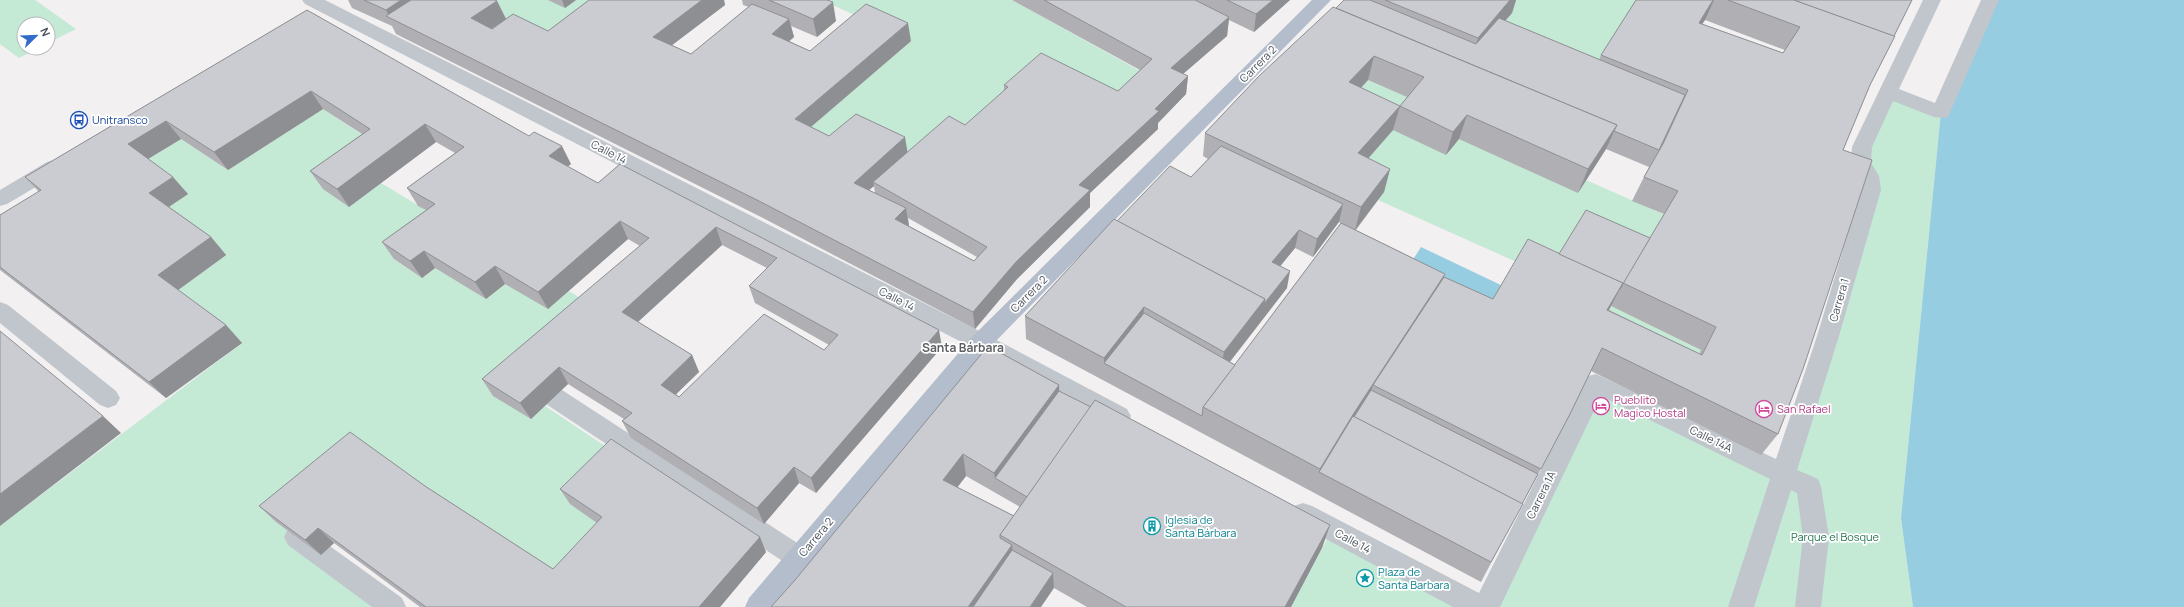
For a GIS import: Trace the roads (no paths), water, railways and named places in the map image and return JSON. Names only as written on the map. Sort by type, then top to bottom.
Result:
[{"type":"main road","name":"Carrera 2","points":[[758,607],[981,342],[1322,0]]},
{"type":"street","name":"Carrera 1","points":[[1741,607],[1828,336],[1871,190],[1869,176],[1861,162],[1862,147],[1932,0]]},
{"type":"street","points":[[1888,92],[1941,112],[1990,0]]},
{"type":"street","name":"Calle 14","points":[[319,6],[981,342],[1136,425]]},
{"type":"street","points":[[0,199],[68,159]]},
{"type":"street","points":[[0,311],[108,398]]},
{"type":"street","name":"Calle 14A","points":[[1596,383],[1809,487],[1816,537],[1808,607]]},
{"type":"street","name":"Carrera 1A","points":[[1486,607],[1596,383]]},
{"type":"street","points":[[554,397],[798,558]]},
{"type":"street","name":"Calle 14","points":[[1283,503],[1479,607]]},
{"type":"street","points":[[276,522],[393,607]]},
{"type":"water","points":[[1990,0],[2184,0],[2184,607],[1913,607],[1901,518],[1941,112]]},
{"type":"water","points":[[1421,247],[1505,287],[1484,322],[1399,282]]},
{"type":"place","name":"Unitransco","points":[[79,120]]},
{"type":"place","name":"Pueblito Magico Hostal","points":[[1601,406]]},
{"type":"place","name":"San Rafael","points":[[1764,409]]},
{"type":"place","name":"Iglesia de Santa Bárbara","points":[[1152,526]]},
{"type":"place","name":"Plaza de Santa Barbara","points":[[1365,578]]},
{"type":"district","name":"Santa Bárbara","points":[[963,348]]},
{"type":"park label","name":"Parque el Bosque","points":[[1835,537]]}]
